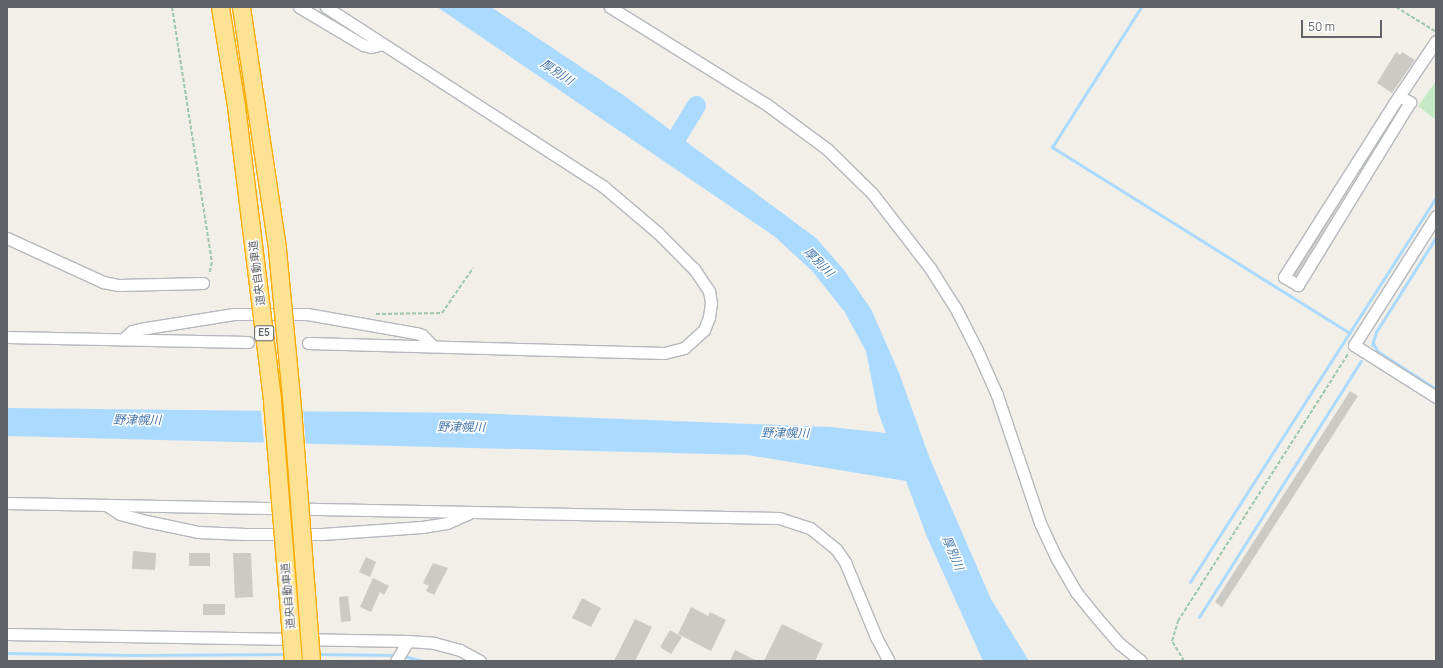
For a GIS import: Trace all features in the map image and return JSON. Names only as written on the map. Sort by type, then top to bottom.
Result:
[{"type":"highway","name":"道央自動車道","points":[[220,7],[238,121],[270,385],[293,661]]},
{"type":"highway","name":"道央自動車道","points":[[241,7],[277,249],[292,408],[311,661]]},
{"type":"street","points":[[298,7],[363,45],[371,48],[383,44]]},
{"type":"street","points":[[308,343],[664,353],[684,348],[704,330],[709,318],[709,291],[694,269],[657,232],[604,187],[326,7]]},
{"type":"street","points":[[610,7],[766,104],[827,149],[872,193],[930,268],[956,309],[977,350],[997,395],[1040,523],[1064,572],[1076,592],[1120,644],[1141,661]]},
{"type":"street","points":[[1399,96],[1410,102],[1298,285],[1284,278],[1399,96],[1436,41]]},
{"type":"street","points":[[1436,216],[1354,345],[1436,397]]},
{"type":"street","points":[[7,238],[103,282],[119,285],[202,284]]},
{"type":"street","points":[[122,339],[140,329],[234,314],[307,314],[416,333],[422,335],[433,346]]},
{"type":"street","points":[[7,337],[248,342]]},
{"type":"street","points":[[7,503],[780,518],[798,522],[824,537],[845,562],[876,637],[888,661]]},
{"type":"street","points":[[105,504],[120,514],[146,522],[198,532],[245,534],[322,534],[422,527],[447,523],[474,511]]},
{"type":"street","points":[[7,634],[405,646],[434,643],[460,650],[480,661]]},
{"type":"street","points":[[396,661],[405,646]]},
{"type":"path","points":[[172,7],[212,262],[208,276],[202,284]]},
{"type":"path","points":[[1396,7],[1436,31]]},
{"type":"path","points":[[369,314],[442,313],[473,268]]},
{"type":"path","points":[[1184,661],[1172,641],[1178,621],[1354,345]]},
{"type":"green space","points":[[1436,81],[1436,120],[1418,106]]},
{"type":"water","points":[[437,7],[491,7],[626,97],[816,238],[844,270],[871,309],[899,373],[930,459],[991,599],[1029,661],[983,661],[927,537],[906,481],[748,455],[7,436],[7,408],[472,413],[830,427],[886,433],[878,412],[866,351],[844,311],[812,271],[774,236]]},
{"type":"pier","points":[[261,410],[303,410],[306,445],[264,444]]},
{"type":"building","points":[[1396,52],[1400,55],[1402,52],[1415,60],[1392,93],[1377,83]]},
{"type":"building","points":[[1358,174],[1296,276],[1294,275]]},
{"type":"building","points":[[1350,391],[1358,396],[1222,607],[1215,602]]},
{"type":"building","points":[[133,551],[156,553],[155,570],[132,569]]},
{"type":"building","points":[[189,553],[210,553],[210,566],[189,566]]},
{"type":"building","points":[[233,553],[251,553],[253,597],[235,598]]},
{"type":"building","points":[[366,557],[376,562],[370,577],[359,572]]},
{"type":"building","points":[[433,563],[448,568],[434,595],[426,591],[429,586],[423,583]]},
{"type":"building","points":[[373,578],[389,586],[384,595],[380,592],[371,612],[360,607]]},
{"type":"building","points":[[348,596],[351,621],[341,622],[339,597]]},
{"type":"building","points":[[582,598],[601,608],[591,627],[572,618]]},
{"type":"building","points":[[203,604],[225,604],[225,615],[203,615]]},
{"type":"building","points":[[691,607],[708,616],[710,612],[726,620],[711,651],[678,634]]},
{"type":"building","points":[[635,619],[652,627],[635,661],[614,661]]},
{"type":"building","points":[[782,624],[823,644],[815,661],[764,661]]},
{"type":"building","points":[[670,630],[682,637],[671,654],[660,647]]},
{"type":"building","points":[[735,650],[757,661],[730,661]]},
{"type":"waterway","points":[[1141,7],[1052,147],[1350,333]]},
{"type":"waterway","points":[[671,146],[696,105]]},
{"type":"waterway","points":[[1190,582],[1436,197]]},
{"type":"waterway","points":[[1372,345],[1376,332],[1436,237]]},
{"type":"waterway","points":[[1373,343],[1377,351],[1436,389]]},
{"type":"waterway","points":[[1199,617],[1361,361]]},
{"type":"waterway","points":[[7,653],[133,655],[287,654]]},
{"type":"waterway","points":[[317,654],[397,655]]},
{"type":"waterway","points":[[403,656],[423,661]]},
{"type":"water label","name":"厚別川","points":[[557,72]]},
{"type":"water label","name":"厚別川","points":[[819,262]]},
{"type":"water label","name":"野津幌川","points":[[137,420]]},
{"type":"water label","name":"野津幌川","points":[[461,427]]},
{"type":"water label","name":"野津幌川","points":[[785,433]]},
{"type":"water label","name":"厚別川","points":[[953,553]]}]
